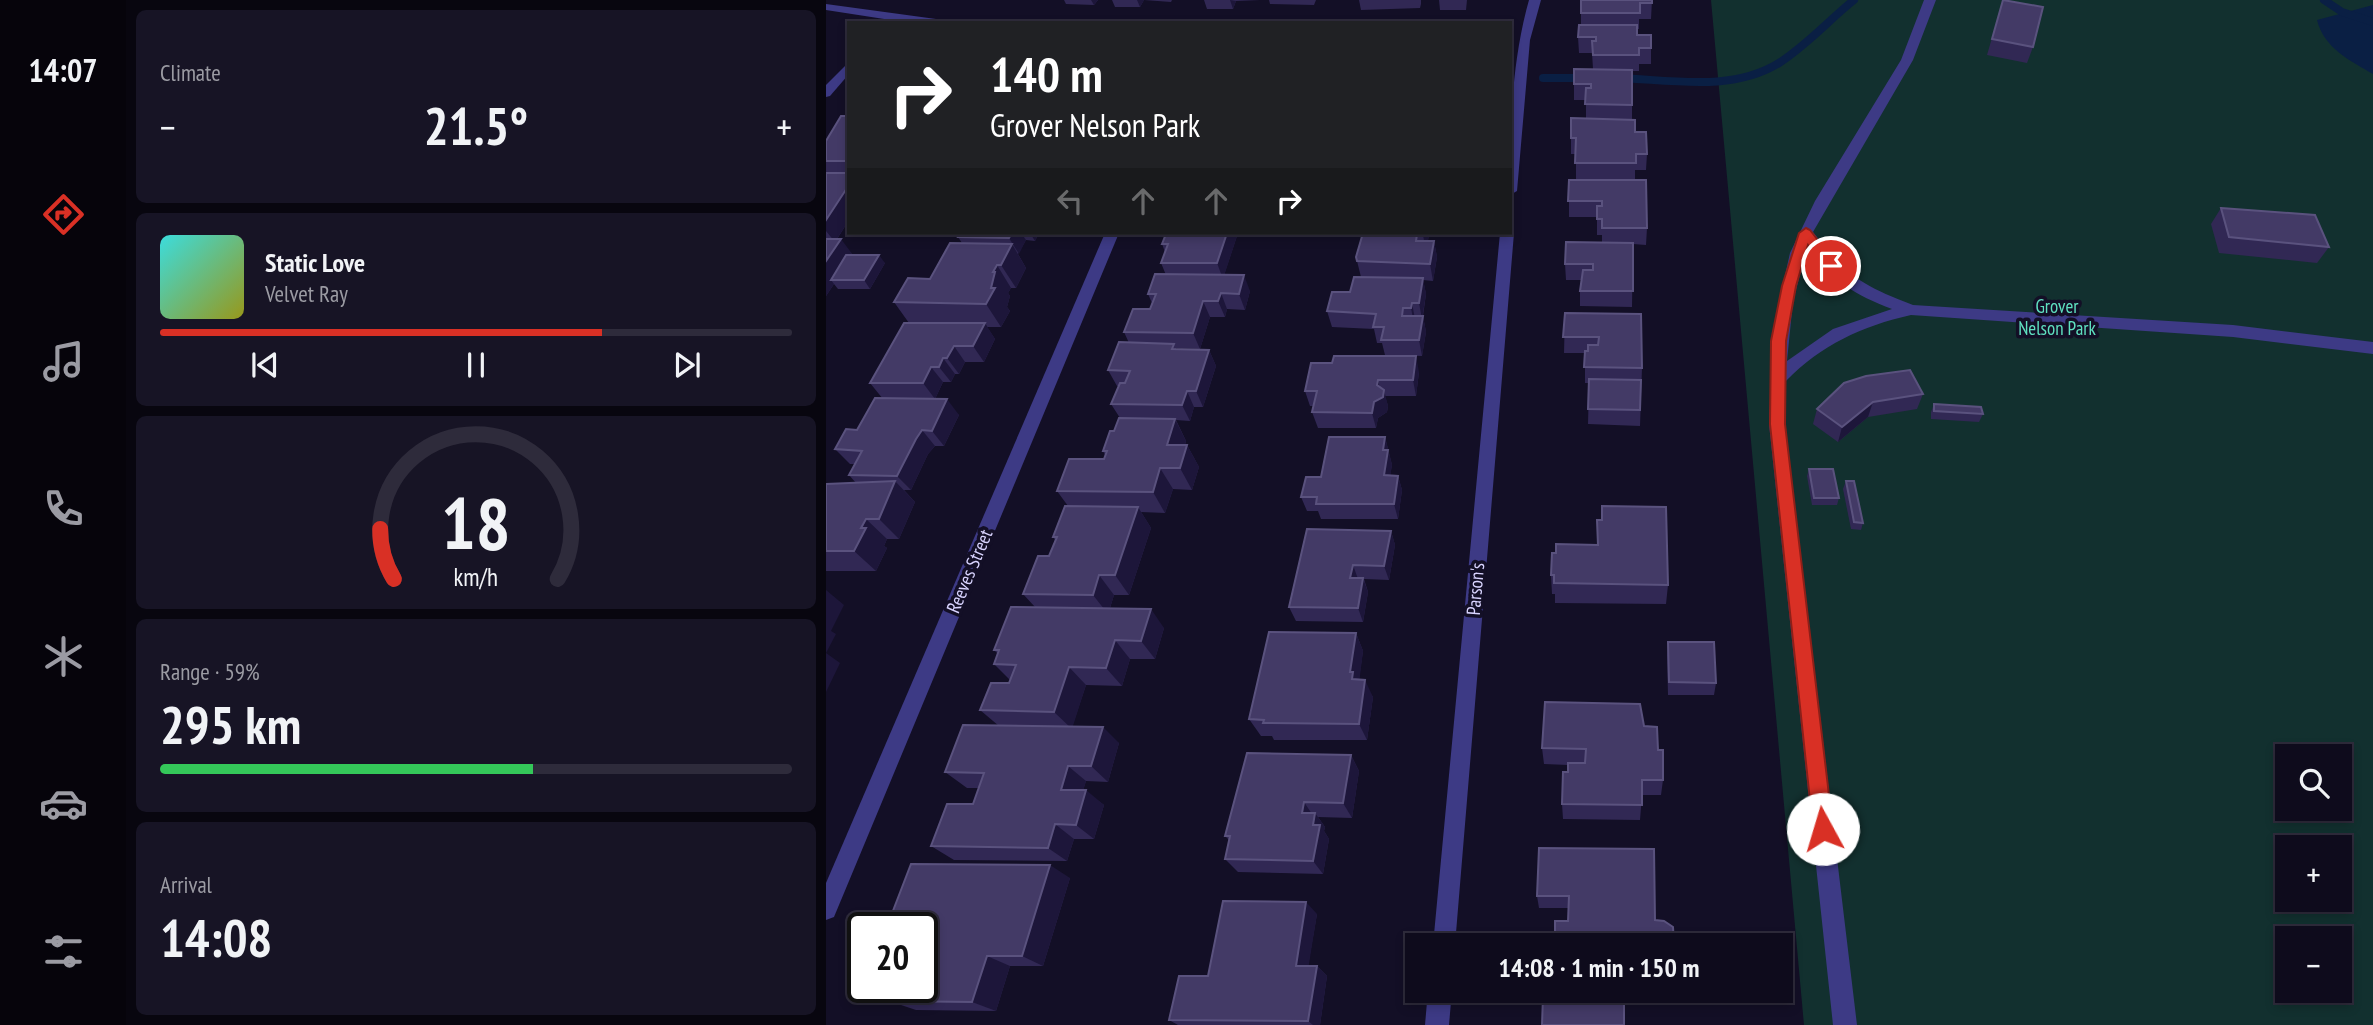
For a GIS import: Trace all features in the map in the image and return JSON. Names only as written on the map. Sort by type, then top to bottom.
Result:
[{"type":"street","points":[[1512,148],[1517,40],[1535,0]]},
{"type":"street","points":[[1845,1025],[1777,424],[1781,327],[1789,286],[1806,233],[1907,60],[1924,24],[1930,0]]},
{"type":"street","points":[[826,7],[891,21]]},
{"type":"street","points":[[826,93],[847,68]]},
{"type":"street","points":[[1806,233],[1831,266],[1860,290],[1911,310]]},
{"type":"street","name":"Reeves Street","points":[[826,909],[1111,235]]},
{"type":"street","name":"Parson's","points":[[1445,933],[1507,235]]},
{"type":"street","points":[[1778,379],[1801,354],[1833,336],[1877,316],[1911,310],[2233,331],[2373,348]]},
{"type":"street","points":[[1437,1025],[1439,1003]]},
{"type":"green space","name":"Grover Nelson Park","points":[[1711,0],[2373,0],[2373,1025],[1804,1025]]},
{"type":"water","points":[[2373,5],[2373,74],[2331,46],[2317,20]]},
{"type":"building","points":[[1581,0],[1652,0],[1652,3],[1640,3],[1640,13],[1581,13]]},
{"type":"building","points":[[2003,0],[2043,7],[2033,47],[1992,39]]},
{"type":"building","points":[[1579,25],[1637,25],[1637,35],[1651,35],[1651,48],[1639,48],[1639,55],[1593,55],[1592,41],[1596,41],[1596,37],[1578,37]]},
{"type":"building","points":[[1574,69],[1632,70],[1632,105],[1585,104],[1586,88],[1591,88],[1591,84],[1574,84]]},
{"type":"building","points":[[841,116],[847,116],[847,161],[826,161],[826,141]]},
{"type":"building","points":[[1571,118],[1635,120],[1635,132],[1646,132],[1647,154],[1636,154],[1636,163],[1575,163],[1576,138],[1571,138]]},
{"type":"building","points":[[826,173],[847,173],[847,188],[826,220]]},
{"type":"building","points":[[1569,180],[1646,180],[1647,228],[1602,228],[1602,219],[1597,219],[1597,206],[1602,206],[1602,201],[1568,201]]},
{"type":"building","points":[[2221,208],[2315,215],[2329,247],[2229,237]]},
{"type":"building","points":[[959,235],[1011,235],[1009,238],[958,237]]},
{"type":"building","points":[[1166,235],[1226,235],[1217,263],[1161,263],[1168,244],[1162,244]]},
{"type":"building","points":[[1362,235],[1417,235],[1416,241],[1434,241],[1430,264],[1357,261]]},
{"type":"building","points":[[826,239],[841,239],[826,261]]},
{"type":"building","points":[[1566,242],[1633,243],[1633,291],[1580,291],[1583,270],[1593,270],[1593,264],[1565,264]]},
{"type":"building","points":[[950,243],[1012,244],[1001,265],[997,265],[993,272],[991,288],[995,288],[986,304],[894,302],[908,278],[930,279]]},
{"type":"building","points":[[846,255],[879,255],[864,280],[831,280]]},
{"type":"building","points":[[1155,274],[1244,275],[1239,294],[1221,293],[1218,301],[1203,301],[1193,333],[1124,332],[1133,309],[1150,309],[1156,294],[1148,294]]},
{"type":"building","points":[[1354,277],[1423,278],[1419,303],[1412,303],[1411,308],[1403,308],[1402,316],[1423,316],[1419,340],[1381,340],[1384,327],[1373,327],[1376,314],[1327,311],[1332,292],[1350,292]]},
{"type":"building","points":[[1565,313],[1641,314],[1642,368],[1584,367],[1588,345],[1598,345],[1599,337],[1563,337]]},
{"type":"building","points":[[904,323],[985,323],[973,346],[954,346],[939,367],[931,367],[923,383],[870,383]]},
{"type":"building","points":[[1119,342],[1174,344],[1172,349],[1209,350],[1196,391],[1187,391],[1182,405],[1111,404],[1120,383],[1125,383],[1130,371],[1108,370]]},
{"type":"building","points":[[1334,356],[1416,356],[1413,380],[1378,380],[1377,385],[1384,390],[1383,397],[1374,402],[1372,413],[1312,412],[1317,391],[1305,391],[1311,363],[1332,363]]},
{"type":"building","points":[[1910,370],[1923,394],[1873,402],[1842,427],[1817,409],[1844,383],[1866,376]]},
{"type":"building","points":[[1589,379],[1641,380],[1640,410],[1588,409]]},
{"type":"building","points":[[875,398],[947,399],[932,431],[922,430],[897,476],[849,475],[862,451],[835,449],[846,429],[857,430]]},
{"type":"building","points":[[1934,404],[1981,407],[1983,414],[1934,411]]},
{"type":"building","points":[[1119,418],[1175,419],[1167,445],[1187,445],[1180,468],[1160,468],[1153,492],[1057,491],[1069,459],[1104,459],[1107,451],[1103,451],[1110,431],[1114,431]]},
{"type":"building","points":[[1329,437],[1385,437],[1383,450],[1388,450],[1384,475],[1398,476],[1394,504],[1316,504],[1317,497],[1301,497],[1306,477],[1321,477]]},
{"type":"building","points":[[1809,469],[1833,469],[1839,498],[1814,498]]},
{"type":"building","points":[[895,481],[879,519],[866,519],[861,528],[866,528],[854,551],[826,551],[826,484]]},
{"type":"building","points":[[1846,481],[1854,481],[1863,523],[1854,522]]},
{"type":"building","points":[[1065,506],[1138,507],[1115,575],[1099,575],[1093,595],[1023,594],[1038,556],[1049,556]]},
{"type":"building","points":[[1602,506],[1666,507],[1668,585],[1554,583],[1554,575],[1551,575],[1552,553],[1556,553],[1556,544],[1598,545],[1597,520],[1602,520]]},
{"type":"building","points":[[1307,529],[1391,531],[1384,566],[1353,565],[1350,578],[1363,578],[1358,608],[1289,607]]},
{"type":"building","points":[[1011,607],[1151,609],[1141,641],[1115,640],[1106,668],[1069,667],[1054,712],[980,710],[991,683],[1009,683],[1016,665],[994,664],[999,650],[994,650]]},
{"type":"building","points":[[1269,632],[1356,633],[1350,672],[1353,672],[1352,679],[1365,680],[1359,724],[1263,723],[1264,720],[1249,719]]},
{"type":"building","points":[[1668,642],[1714,642],[1716,683],[1669,682]]},
{"type":"building","points":[[1545,702],[1640,704],[1644,726],[1657,727],[1658,750],[1663,750],[1663,780],[1642,780],[1642,805],[1562,804],[1563,772],[1568,772],[1568,763],[1585,763],[1586,749],[1542,748]]},
{"type":"building","points":[[963,725],[1103,727],[1091,766],[1068,766],[1061,790],[1086,790],[1076,825],[1055,824],[1048,848],[931,846],[947,804],[973,804],[984,773],[945,772]]},
{"type":"building","points":[[1247,753],[1351,755],[1343,803],[1304,802],[1302,813],[1315,813],[1313,825],[1320,825],[1313,861],[1225,859],[1230,836],[1225,836]]},
{"type":"building","points":[[1539,848],[1654,849],[1655,920],[1664,921],[1673,927],[1673,933],[1555,933],[1555,921],[1568,921],[1569,896],[1537,896]]},
{"type":"building","points":[[911,864],[1050,865],[1022,956],[987,956],[972,1002],[938,1002],[938,912],[893,912]]},
{"type":"building","points":[[1223,901],[1306,902],[1296,966],[1317,966],[1308,1021],[1169,1020],[1179,976],[1208,976]]},
{"type":"building","points":[[1543,1003],[1624,1003],[1624,1025],[1542,1025]]},
{"type":"waterway","points":[[1620,78],[1702,82],[1742,78],[1761,72],[1799,48],[1854,0]]},
{"type":"waterway","points":[[2324,0],[2342,12],[2373,22]]},
{"type":"waterway","points":[[1543,78],[1586,78]]},
{"type":"route","points":[[1823,829],[1777,424],[1779,341],[1789,286],[1806,233],[1831,266]]}]
